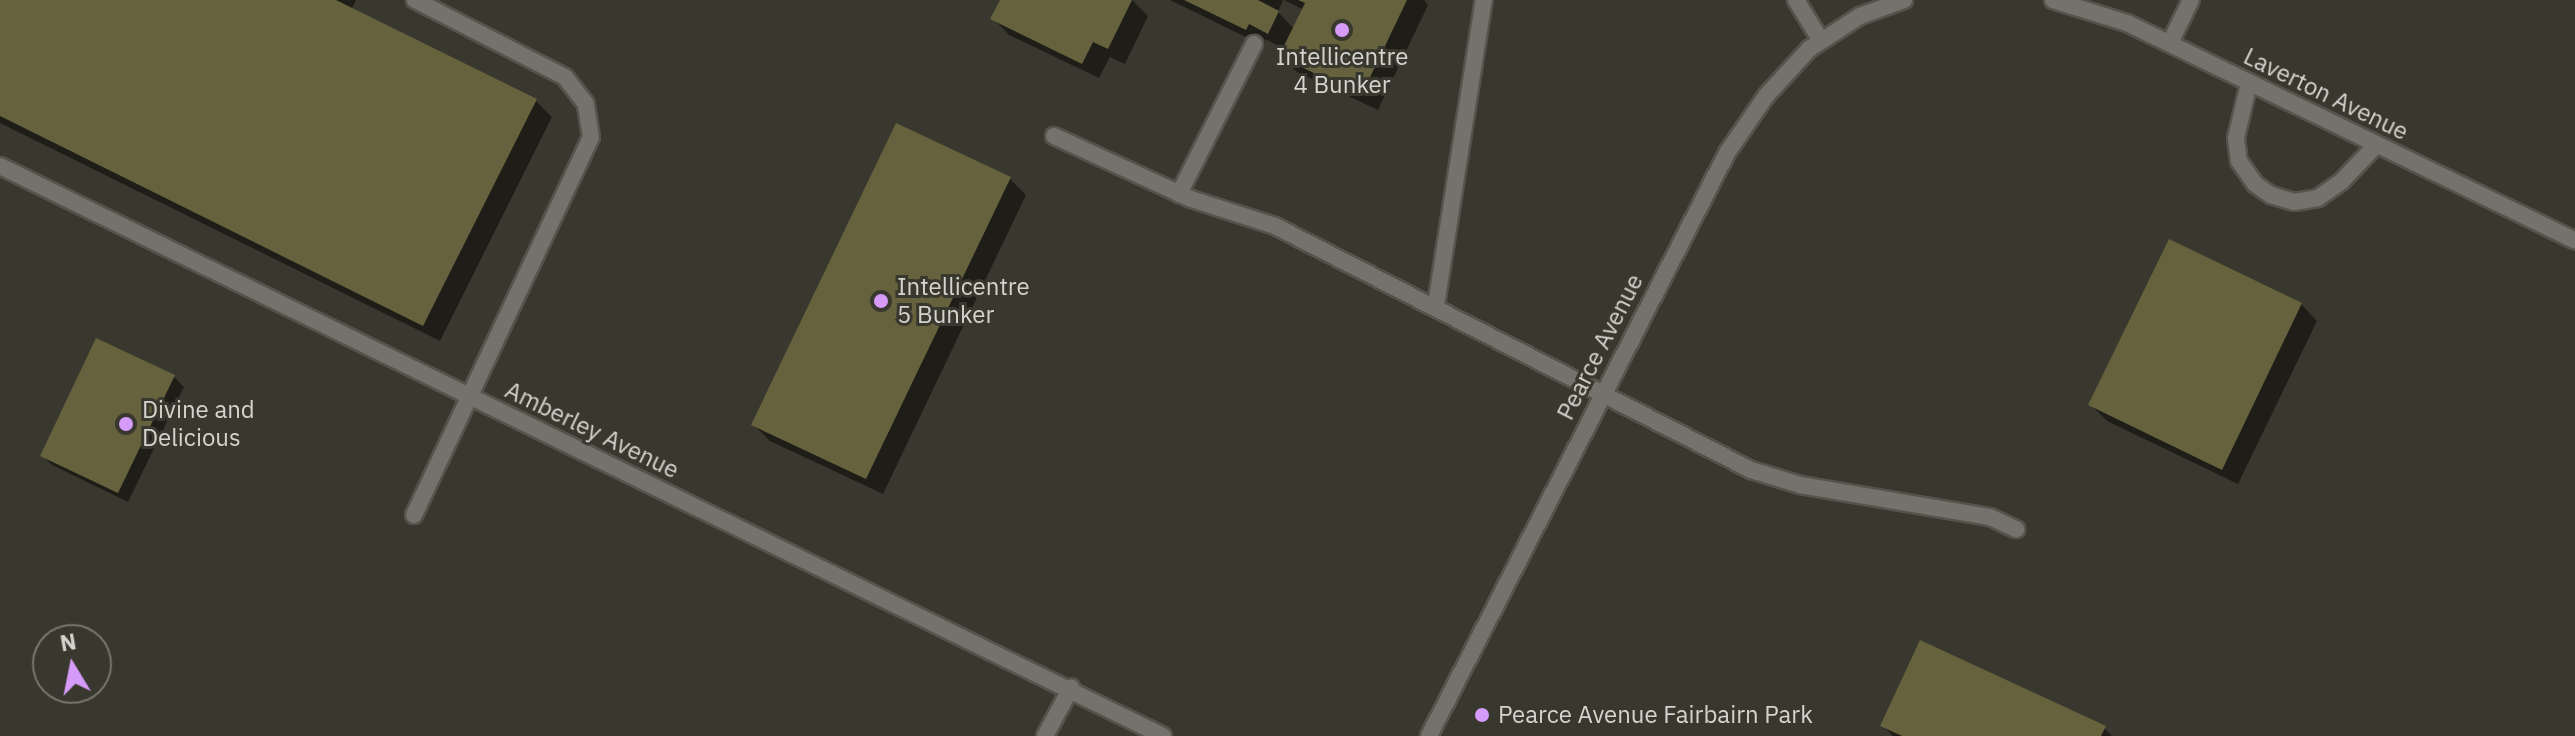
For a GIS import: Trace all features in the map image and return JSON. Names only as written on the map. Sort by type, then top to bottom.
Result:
[{"type":"street","points":[[414,515],[591,137],[586,104],[565,77],[415,0]]},
{"type":"street","points":[[1436,305],[1484,0]]},
{"type":"street","points":[[1796,0],[1820,39]]},
{"type":"street","name":"Pearce Avenue","points":[[1429,736],[1727,153],[1766,96],[1820,39],[1860,16],[1904,0]]},
{"type":"street","name":"Laverton Avenue","points":[[2053,0],[2100,13],[2170,43],[2575,241]]},
{"type":"street","points":[[2170,43],[2191,0]]},
{"type":"street","points":[[1179,194],[1254,44]]},
{"type":"street","points":[[2249,83],[2236,138],[2239,161],[2255,184],[2271,195],[2294,202],[2318,198],[2342,181],[2376,145]]},
{"type":"street","points":[[1054,136],[1179,194],[1263,220],[1436,305],[1484,336],[1769,477],[1990,517],[2016,529]]},
{"type":"street","name":"Amberley Avenue","points":[[0,166],[1071,688],[1163,736]]},
{"type":"street","points":[[1045,736],[1071,688]]},
{"type":"building","points":[[0,0],[336,0],[537,99],[423,326],[0,116]]},
{"type":"building","points":[[1000,0],[1132,0],[1108,49],[1093,42],[1082,64],[990,19]]},
{"type":"building","name":"Intellicentre 4 Bunker","points":[[1184,0],[1258,0],[1279,11],[1268,34],[1249,24],[1246,30]]},
{"type":"building","name":"Intellicentre 4 Bunker","points":[[1298,0],[1407,0],[1361,96],[1279,56],[1305,3]]},
{"type":"building","name":"Intellicentre 5 Bunker","points":[[896,123],[1011,177],[866,479],[751,425]]},
{"type":"building","points":[[2169,239],[2302,303],[2222,470],[2088,405]]},
{"type":"building","points":[[96,338],[175,375],[118,493],[40,456]]},
{"type":"building","points":[[1920,640],[2106,726],[2101,736],[1902,736],[1880,726]]},
{"type":"place","name":"Intellicentre 4 Bunker","points":[[1342,30]]},
{"type":"place","name":"Intellicentre 5 Bunker","points":[[881,301]]},
{"type":"place","name":"Divine and Delicious","points":[[126,424]]},
{"type":"place","name":"Pearce Avenue Fairbairn Park","points":[[1482,715]]}]
